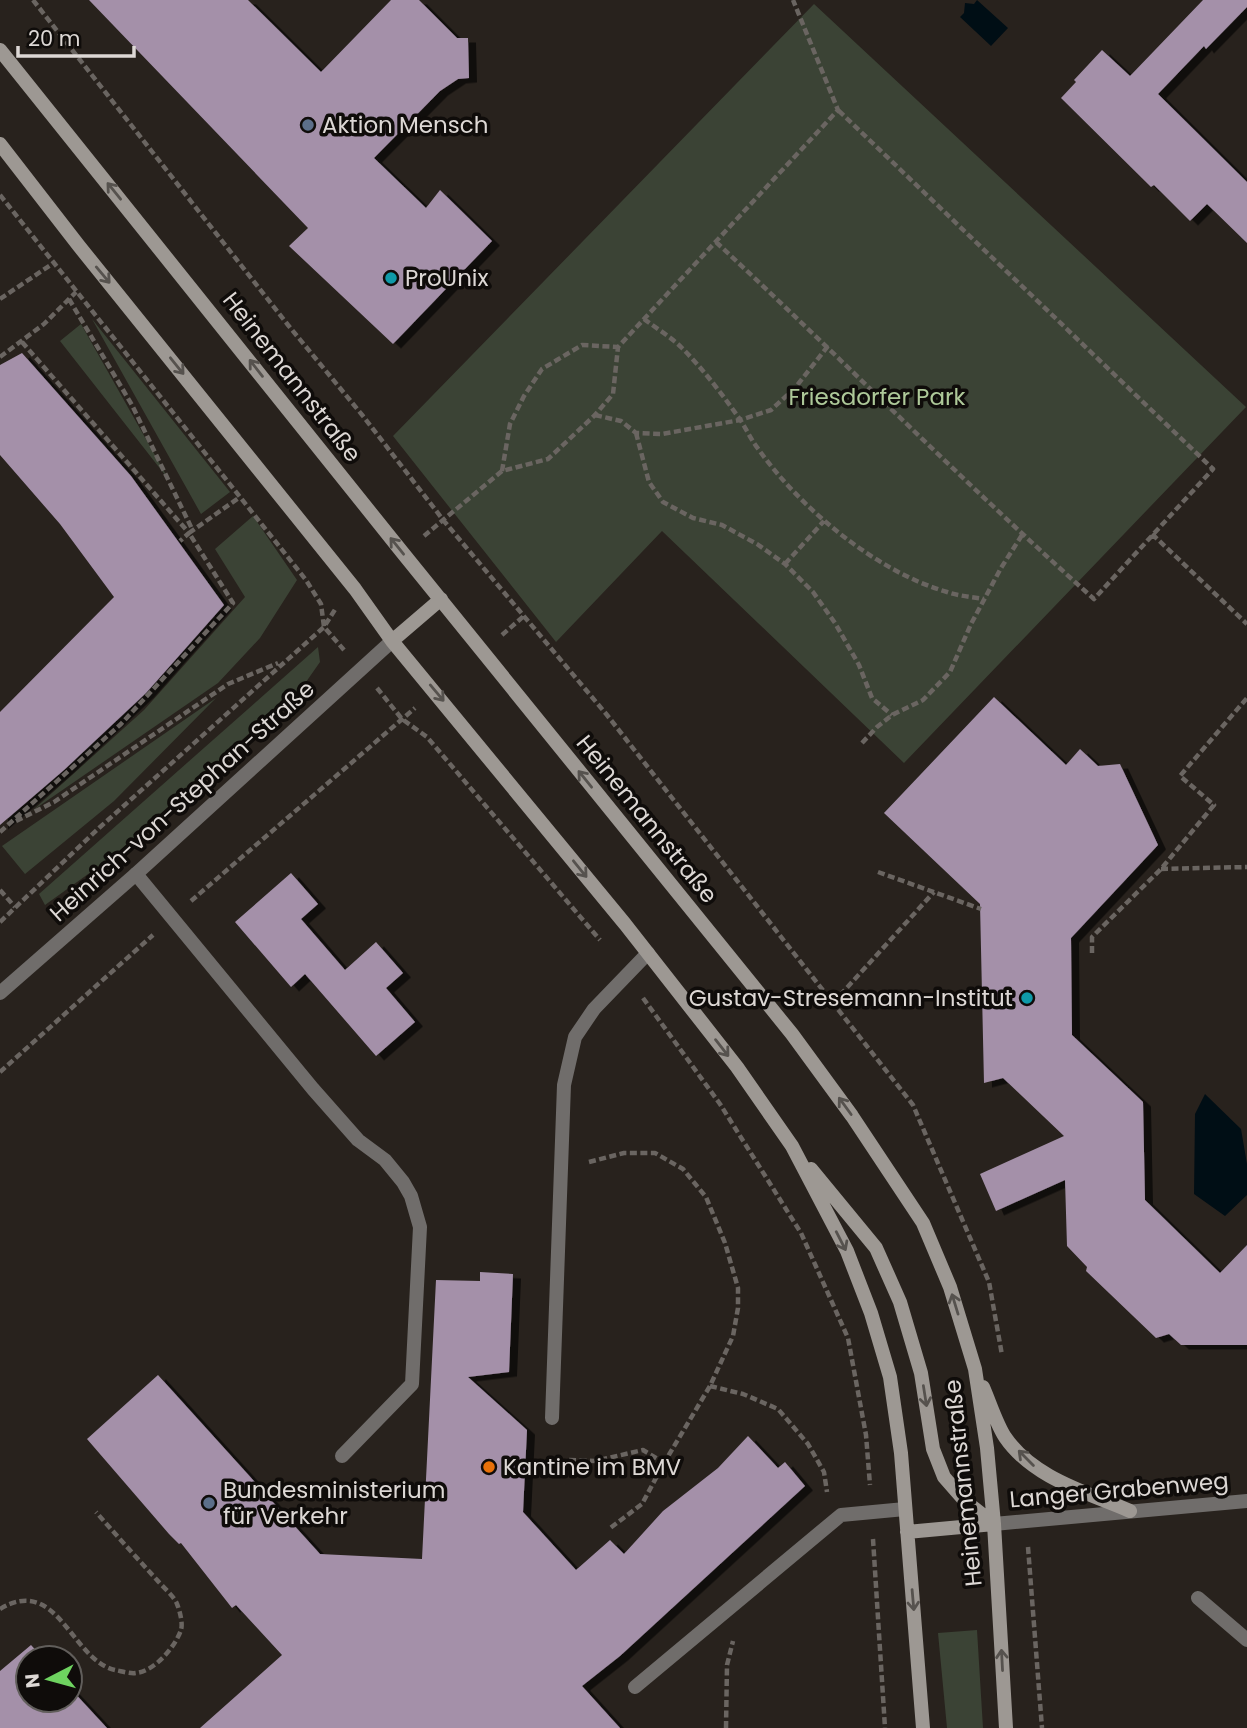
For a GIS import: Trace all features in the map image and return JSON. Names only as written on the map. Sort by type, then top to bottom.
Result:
[{"type":"main road","name":"Heinemannstraße","points":[[0,50],[792,1034],[852,1116],[923,1223],[950,1287],[975,1369],[987,1448],[994,1524],[1006,1728]]},
{"type":"main road","points":[[0,144],[355,589],[392,641],[648,953],[737,1067],[792,1146],[876,1248],[900,1302],[921,1373],[933,1449],[944,1477],[965,1501],[994,1524]]},
{"type":"main road","points":[[392,641],[441,599]]},
{"type":"main road","points":[[792,1146],[846,1251],[871,1313],[890,1377],[901,1453],[923,1728]]},
{"type":"main road","points":[[975,1369],[1005,1437],[1031,1465],[1130,1511]]},
{"type":"main road","points":[[907,1532],[994,1524]]},
{"type":"street","name":"Heinrich-von-Stephan-Straße","points":[[0,993],[136,874],[392,641]]},
{"type":"street","points":[[136,874],[313,1088],[358,1140],[386,1160],[411,1196],[420,1227],[412,1384],[342,1456]]},
{"type":"street","points":[[552,1418],[564,1085],[575,1037],[594,1009],[648,953]]},
{"type":"street","name":"Langer Grabenweg","points":[[994,1524],[1247,1501]]},
{"type":"street","points":[[635,1687],[841,1515],[905,1509]]},
{"type":"street","points":[[1198,1598],[1247,1640]]},
{"type":"path","points":[[716,242],[828,346],[1022,535],[1094,600],[1213,469],[838,110],[793,0]]},
{"type":"path","points":[[421,538],[502,471],[548,459],[595,415],[613,394],[618,347],[838,110]]},
{"type":"path","points":[[0,195],[306,580],[321,604],[324,627],[333,638]]},
{"type":"path","points":[[0,299],[79,246]]},
{"type":"path","points":[[0,357],[44,324],[99,271]]},
{"type":"path","points":[[0,832],[121,724],[233,603],[191,532],[132,405],[69,299]]},
{"type":"path","points":[[644,319],[680,346],[712,382],[758,450],[824,521],[857,547],[902,573],[947,592],[984,599]]},
{"type":"path","points":[[22,342],[191,532]]},
{"type":"path","points":[[502,471],[510,424],[542,369],[582,345],[618,347]]},
{"type":"path","points":[[595,415],[621,421],[636,433],[662,434],[740,420],[771,410],[795,388],[828,346]]},
{"type":"path","points":[[636,433],[649,482],[663,502],[693,518],[722,525],[757,544],[785,564],[813,592],[835,623],[859,665],[872,698],[892,715]]},
{"type":"path","points":[[180,541],[226,507]]},
{"type":"path","points":[[785,564],[824,521]]},
{"type":"path","points":[[1152,534],[1247,624]]},
{"type":"path","points":[[862,743],[892,715],[923,700],[950,672],[984,599],[1022,535]]},
{"type":"path","points":[[0,922],[283,661],[324,627],[336,607]]},
{"type":"path","points":[[496,640],[525,615]]},
{"type":"path","points":[[9,824],[54,802],[228,684],[283,661]]},
{"type":"path","points":[[1092,953],[1092,937],[1161,869],[1214,806],[1180,776],[1247,698]]},
{"type":"path","points":[[388,703],[402,719],[427,737],[610,952],[720,1104],[801,1233],[848,1338],[866,1435],[885,1728]]},
{"type":"path","points":[[0,1072],[172,918],[413,709]]},
{"type":"path","points":[[1161,869],[1247,867]]},
{"type":"path","points":[[878,872],[981,909]]},
{"type":"path","points":[[0,890],[15,907]]},
{"type":"path","points":[[833,1003],[934,892]]},
{"type":"path","points":[[560,1182],[589,1162],[624,1153],[655,1153],[683,1169],[706,1197],[725,1243],[738,1288],[733,1336],[710,1386],[642,1504],[609,1529]]},
{"type":"path","points":[[710,1386],[743,1394],[778,1409],[808,1444],[824,1472],[827,1494],[818,1534]]},
{"type":"path","points":[[569,1460],[595,1461],[643,1450],[664,1464]]},
{"type":"path","points":[[0,1609],[11,1602],[32,1600],[51,1611],[90,1654],[111,1669],[136,1673],[155,1664],[171,1648],[182,1628],[177,1603],[96,1513]]},
{"type":"path","points":[[726,1728],[727,1665],[745,1596]]},
{"type":"green space","name":"Friesdorfer Park","points":[[814,4],[1246,407],[904,763],[662,531],[556,642],[393,436]]},
{"type":"green space","points":[[92,319],[230,492],[201,514]]},
{"type":"green space","points":[[81,324],[169,480],[60,341]]},
{"type":"green space","points":[[253,516],[297,580],[260,638],[218,683],[32,811],[144,710],[245,597],[215,549]]},
{"type":"green space","points":[[318,647],[320,662],[306,682],[116,854],[45,905],[39,894]]},
{"type":"green space","points":[[216,698],[114,801],[25,874],[2,846]]},
{"type":"green space","points":[[977,1630],[983,1728],[947,1728],[938,1633]]},
{"type":"shaded area","points":[[977,0],[1008,28],[991,46],[960,17],[964,13],[965,3],[974,4]]},
{"type":"shaded area","points":[[1205,1094],[1241,1129],[1247,1164],[1247,1195],[1225,1216],[1194,1194],[1195,1114]]},
{"type":"building","name":"Aktion Mensch","points":[[89,0],[248,0],[321,72],[391,0],[419,0],[457,38],[468,38],[469,78],[458,79],[440,91],[374,158],[426,208],[440,190],[492,241],[393,344],[289,246],[308,228]]},
{"type":"building","points":[[1203,0],[1247,0],[1247,7],[1206,49],[1204,46],[1158,94],[1247,182],[1247,243],[1207,204],[1190,221],[1154,185],[1151,187],[1061,98],[1102,50],[1130,76]]},
{"type":"building","points":[[22,353],[131,476],[224,605],[146,693],[64,770],[0,825],[0,712],[114,597],[60,524],[0,455],[0,365]]},
{"type":"building","name":"Gustav-Stresemann-Institut","points":[[994,697],[1066,765],[1080,749],[1098,766],[1120,764],[1158,845],[1071,938],[1072,1035],[1143,1102],[1145,1200],[1220,1273],[1247,1245],[1247,1345],[1181,1345],[1169,1334],[1156,1338],[1086,1271],[1087,1267],[1067,1246],[1065,1180],[996,1211],[980,1174],[1064,1136],[1003,1078],[984,1083],[980,904],[884,813]]},
{"type":"building","points":[[291,873],[318,904],[301,919],[345,970],[376,942],[403,973],[386,988],[415,1022],[376,1056],[305,974],[291,987],[235,922]]},
{"type":"building","name":"Bundesministerium für Verkehr","points":[[480,1272],[513,1274],[509,1372],[468,1377],[527,1430],[523,1512],[576,1570],[610,1540],[624,1554],[663,1511],[718,1468],[748,1436],[778,1468],[785,1462],[805,1486],[620,1656],[582,1686],[620,1728],[200,1728],[282,1655],[236,1605],[232,1608],[181,1543],[169,1534],[87,1439],[158,1375],[320,1554],[422,1559],[436,1280],[480,1281]]},
{"type":"building","points":[[14,1659],[14,1714],[84,1714],[84,1703],[107,1728],[0,1728],[0,1671]]},
{"type":"place","name":"Aktion Mensch","points":[[308,125]]},
{"type":"place","name":"ProUnix","points":[[391,278]]},
{"type":"place","name":"Gustav-Stresemann-Institut","points":[[1027,998]]},
{"type":"place","name":"Kantine im BMV","points":[[489,1467]]},
{"type":"place","name":"Bundesministerium für Verkehr","points":[[209,1503]]}]
